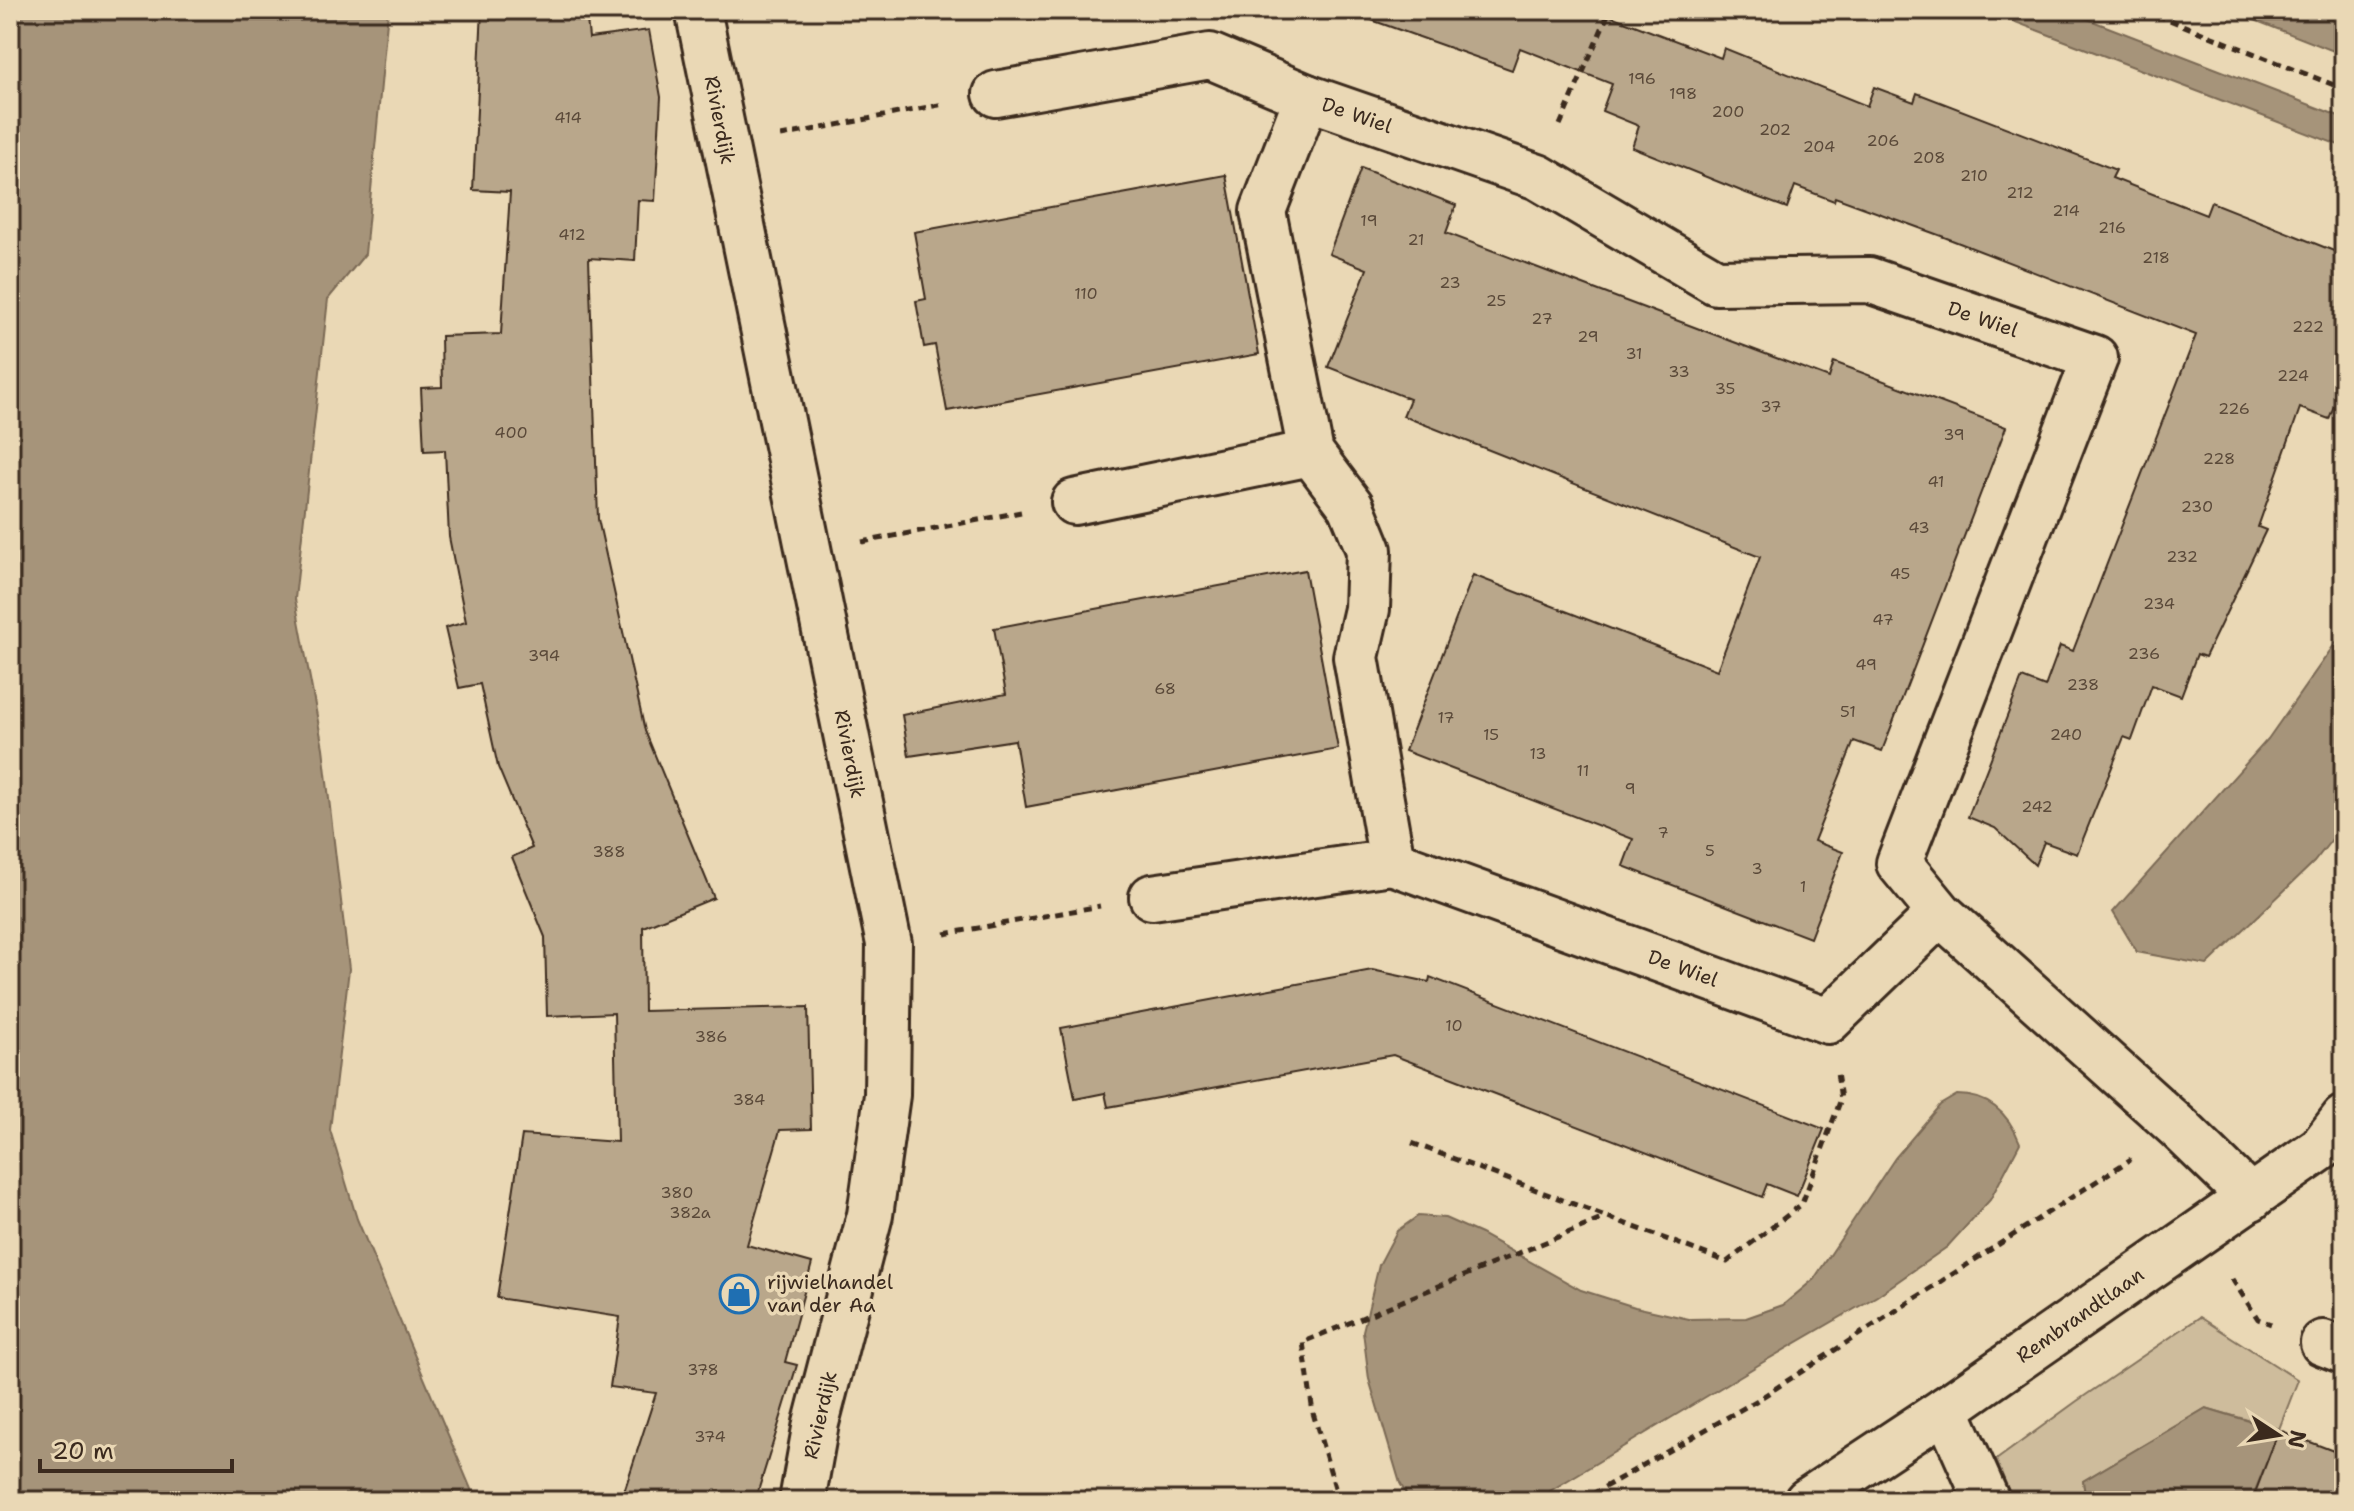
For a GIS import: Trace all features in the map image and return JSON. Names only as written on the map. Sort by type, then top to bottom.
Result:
[{"type":"street","name":"Rivierdijk","points":[[698,10],[889,944],[887,1095],[870,1215],[816,1423],[802,1501]]},
{"type":"street","name":"De Wiel","points":[[996,94],[1210,56],[1307,97],[1538,177],[1716,282],[1869,280],[2095,358],[1899,863],[1940,913],[2179,1128],[2251,1198]]},
{"type":"street","name":"De Wiel","points":[[1307,97],[1263,211],[1311,453],[1351,506],[1369,550],[1367,609],[1356,657],[1392,862]]},
{"type":"street","points":[[1074,502],[1311,453]]},
{"type":"street","name":"De Wiel","points":[[1152,897],[1392,862],[1828,1021]]},
{"type":"street","points":[[1828,1021],[1940,913]]},
{"type":"street","name":"Rembrandtlaan","points":[[1807,1501],[2251,1198],[2321,1148],[2344,1118]]},
{"type":"street","points":[[1946,1409],[1987,1501]]},
{"type":"path","points":[[1538,177],[1610,10]]},
{"type":"path","points":[[2144,10],[2344,89]]},
{"type":"path","points":[[2336,85],[2344,62]]},
{"type":"path","points":[[725,147],[996,94]]},
{"type":"path","points":[[810,552],[1074,502]]},
{"type":"path","points":[[889,944],[1152,897]]},
{"type":"path","points":[[1412,1143],[1727,1262],[1802,1204],[1841,1099],[1828,1021]]},
{"type":"path","points":[[1580,1501],[1756,1401],[2179,1128]]},
{"type":"path","points":[[1339,1501],[1313,1413],[1303,1342],[1604,1218]]},
{"type":"path","points":[[2201,1231],[2258,1319],[2333,1347]]},
{"type":"shaded area","points":[[10,10],[388,10],[365,254],[328,299],[295,599],[323,748],[349,969],[330,1130],[357,1219],[476,1501],[10,1501]]},
{"type":"shaded area","points":[[1984,10],[2064,10],[2344,118],[2344,147]]},
{"type":"shaded area","points":[[2229,10],[2305,10],[2344,21],[2344,55]]},
{"type":"shaded area","points":[[2344,631],[2344,824],[2314,862],[2207,965],[2137,952],[2113,912],[2268,739]]},
{"type":"shaded area","points":[[1957,1095],[1979,1098],[1996,1108],[2010,1123],[2020,1143],[1990,1200],[1947,1247],[1877,1296],[1532,1501],[1410,1501],[1400,1483],[1369,1379],[1363,1331],[1379,1265],[1397,1231],[1418,1216],[1445,1218],[1481,1234],[1581,1290],[1635,1307],[1689,1319],[1746,1318],[1783,1305],[1814,1279],[1895,1158],[1940,1105]]},
{"type":"shaded area","points":[[2200,1317],[2298,1380],[2279,1429],[2206,1408],[2083,1481],[2086,1501],[2013,1501],[1996,1460]]},
{"type":"shaded area","points":[[2206,1408],[2279,1430],[2251,1501],[2086,1501],[2083,1481]]},
{"type":"building","points":[[482,10],[586,10],[589,38],[649,30],[661,97],[655,201],[638,200],[635,261],[589,258],[598,519],[645,731],[714,898],[643,927],[644,1011],[808,1007],[811,1129],[780,1130],[747,1245],[812,1263],[785,1362],[797,1365],[755,1501],[621,1501],[656,1393],[610,1387],[620,1317],[497,1298],[522,1135],[617,1142],[614,1013],[547,1016],[545,937],[512,857],[532,848],[498,767],[480,684],[459,688],[445,628],[466,622],[449,537],[445,450],[424,451],[421,388],[442,387],[441,336],[501,334],[510,192],[473,190]]},
{"type":"building","points":[[1364,10],[1595,10],[1721,58],[1724,48],[1867,106],[1874,87],[1914,102],[1917,93],[2116,170],[2112,178],[2206,215],[2211,202],[2344,255],[2344,379],[2329,419],[2300,408],[2258,527],[2266,530],[2205,657],[2197,654],[2181,696],[2152,685],[2132,740],[2124,737],[2077,854],[2044,842],[2035,865],[1995,828],[1968,817],[2022,678],[2045,687],[2060,646],[2073,651],[2196,335],[1835,197],[1834,201],[1795,186],[1787,208],[1746,193],[1632,147],[1639,126],[1602,111],[1612,84],[1520,48],[1512,70],[1363,17]]},
{"type":"building","points":[[1361,168],[1456,205],[1446,233],[1829,378],[1834,362],[2006,427],[1882,751],[1854,741],[1814,841],[1843,852],[1810,938],[1623,866],[1633,839],[1405,751],[1473,575],[1717,670],[1760,557],[1403,416],[1410,399],[1328,367],[1367,269],[1329,254]]},
{"type":"building","points":[[1226,175],[1259,354],[947,411],[935,345],[924,347],[916,301],[926,299],[914,232]]},
{"type":"building","points":[[1305,570],[1338,749],[1026,807],[1015,740],[909,756],[902,715],[1006,694],[994,628]]},
{"type":"building","points":[[1372,970],[1429,982],[1430,977],[1824,1129],[1797,1196],[1767,1184],[1762,1197],[1393,1055],[1108,1107],[1105,1093],[1075,1099],[1061,1028]]},
{"type":"building","points":[[2279,1430],[2344,1455],[2344,1501],[2252,1501]]},
{"type":"place","name":"rijwielhandel van der Aa","points":[[739,1294]]}]
